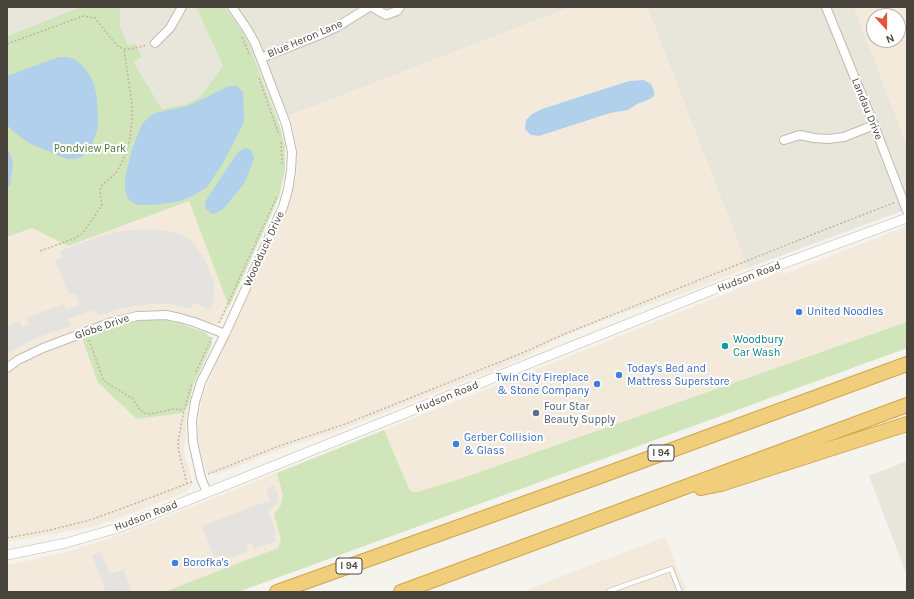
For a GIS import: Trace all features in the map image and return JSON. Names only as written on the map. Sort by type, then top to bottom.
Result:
[{"type":"highway","name":"I 94","points":[[277,592],[587,481],[905,364]]},
{"type":"highway","points":[[402,592],[907,405]]},
{"type":"highway","points":[[649,500],[721,484],[907,424]]},
{"type":"street","points":[[155,43],[170,28],[182,7]]},
{"type":"street","name":"Woodduck Drive","points":[[207,492],[201,478],[192,442],[192,421],[195,402],[201,382],[225,334],[283,207],[292,171],[292,152],[286,124],[261,58],[247,29],[232,7]]},
{"type":"street","name":"Blue Heron Lane","points":[[261,58],[337,27],[369,7]]},
{"type":"street","points":[[372,7],[386,15],[397,12],[400,7]]},
{"type":"street","name":"Landau Drive","points":[[826,7],[907,211]]},
{"type":"street","points":[[784,140],[800,135],[828,139],[844,137],[874,125]]},
{"type":"street","name":"Hudson Road","points":[[7,555],[45,548],[104,532],[141,519],[726,285],[907,218]]},
{"type":"street","name":"Globe Drive","points":[[7,368],[18,360],[43,348],[112,322],[136,316],[166,315],[194,322],[225,334]]},
{"type":"lane","points":[[609,592],[671,569],[680,592]]},
{"type":"path","points":[[7,44],[83,16],[95,18],[114,42],[124,50],[155,43]]},
{"type":"path","points":[[241,35],[252,59]]},
{"type":"path","points":[[40,251],[76,238],[83,233],[102,205],[100,192],[101,186],[116,173],[122,164],[130,138],[132,120],[132,105],[124,50]]},
{"type":"path","points":[[259,78],[280,136],[282,169]]},
{"type":"path","points":[[219,323],[270,214],[278,191]]},
{"type":"path","points":[[211,472],[279,446],[348,424],[527,351],[562,335],[902,200]]},
{"type":"path","points":[[88,337],[103,379],[106,383],[132,398],[140,410],[150,414],[174,409],[184,410],[178,442],[187,484]]},
{"type":"path","points":[[7,538],[87,521],[191,483]]},
{"type":"shaded area","points":[[7,7],[82,7],[82,8],[7,36]]},
{"type":"shaded area","points":[[120,7],[196,7],[223,66],[200,97],[186,104],[162,109],[134,63],[142,56],[136,44],[128,45],[120,27]]},
{"type":"shaded area","points":[[224,7],[571,7],[278,120],[249,45]]},
{"type":"shaded area","points":[[571,7],[647,7],[748,268],[682,294],[617,315],[560,338],[521,359],[343,429],[287,447],[218,474],[213,475],[207,472],[199,443],[198,426],[201,401],[292,195],[297,173],[297,153],[294,132],[289,116]]},
{"type":"shaded area","points":[[647,7],[854,7],[866,38],[866,48],[870,48],[907,145],[907,209],[748,268]]},
{"type":"shaded area","points":[[854,7],[907,7],[907,145],[870,48],[906,48],[906,8],[866,8],[866,38]]},
{"type":"shaded area","points":[[189,201],[229,307],[221,323],[212,325],[192,316],[172,311],[134,311],[114,316],[41,343],[7,361],[7,237],[32,228],[68,246]]},
{"type":"shaded area","points":[[907,226],[907,348],[238,592],[7,592],[7,565],[63,553],[143,526],[783,271],[784,274]]},
{"type":"shaded area","points":[[146,229],[181,234],[194,244],[204,258],[214,283],[214,299],[211,310],[193,303],[191,309],[170,304],[150,304],[121,308],[98,316],[95,310],[68,319],[71,326],[36,338],[7,354],[7,327],[19,321],[23,327],[29,324],[26,318],[64,304],[66,310],[79,305],[75,293],[69,295],[55,260],[62,257],[60,251],[113,233]]},
{"type":"shaded area","points":[[82,338],[98,383],[137,419],[182,413],[188,406],[184,452],[192,479],[191,487],[186,492],[92,527],[7,542],[7,373],[36,356]]},
{"type":"shaded area","points":[[907,461],[907,576],[869,476]]},
{"type":"shaded area","points":[[274,485],[278,495],[278,501],[274,507],[268,511],[276,532],[274,535],[276,541],[254,549],[252,543],[247,545],[248,551],[223,561],[221,555],[214,557],[202,526],[270,500],[266,489]]},
{"type":"shaded area","points":[[665,537],[687,592],[522,592],[583,568]]},
{"type":"shaded area","points":[[101,552],[108,570],[111,573],[124,570],[131,592],[106,592],[92,555]]},
{"type":"green space","name":"Pondview Park","points":[[82,7],[120,7],[120,27],[128,45],[136,44],[142,56],[134,63],[162,109],[186,104],[200,97],[223,66],[196,7],[224,7],[241,30],[249,45],[280,127],[285,146],[285,170],[279,197],[229,307],[189,201],[68,246],[32,228],[7,237],[7,36]]},
{"type":"green space","points":[[144,320],[164,320],[182,324],[206,333],[211,338],[212,344],[193,386],[188,407],[182,413],[137,419],[98,383],[82,338],[121,324]]},
{"type":"green space","points":[[907,322],[907,348],[238,592],[164,592],[278,548],[281,539],[274,514],[281,505],[283,495],[277,473],[384,430],[409,489],[413,492],[417,492],[460,479]]},
{"type":"water","points":[[59,57],[74,59],[82,65],[94,84],[97,97],[98,126],[96,134],[92,145],[82,157],[75,159],[67,159],[29,143],[7,125],[7,76]]},
{"type":"water","points":[[644,80],[651,84],[654,91],[654,96],[628,110],[610,113],[539,136],[531,135],[525,129],[526,120],[532,114],[542,109],[629,81]]},
{"type":"water","points":[[229,86],[237,86],[243,92],[244,122],[223,163],[207,187],[181,201],[154,205],[137,205],[129,200],[125,191],[125,178],[132,149],[142,124],[155,113],[188,106]]},
{"type":"water","points":[[245,148],[252,151],[254,159],[244,184],[224,208],[212,214],[206,209],[205,203],[208,197],[238,152]]},
{"type":"water","points":[[7,149],[12,158],[13,166],[10,185],[7,188]]},
{"type":"place","name":"United Noodles","points":[[799,312]]},
{"type":"place","name":"Woodbury Car Wash","points":[[725,346]]},
{"type":"place","name":"Today's Bed and Mattress Superstore","points":[[619,375]]},
{"type":"place","name":"Twin City Fireplace & Stone Company","points":[[597,384]]},
{"type":"place","name":"Four Star Beauty Supply","points":[[536,413]]},
{"type":"place","name":"Gerber Collision & Glass","points":[[456,444]]},
{"type":"place","name":"Borofka's","points":[[175,563]]}]
